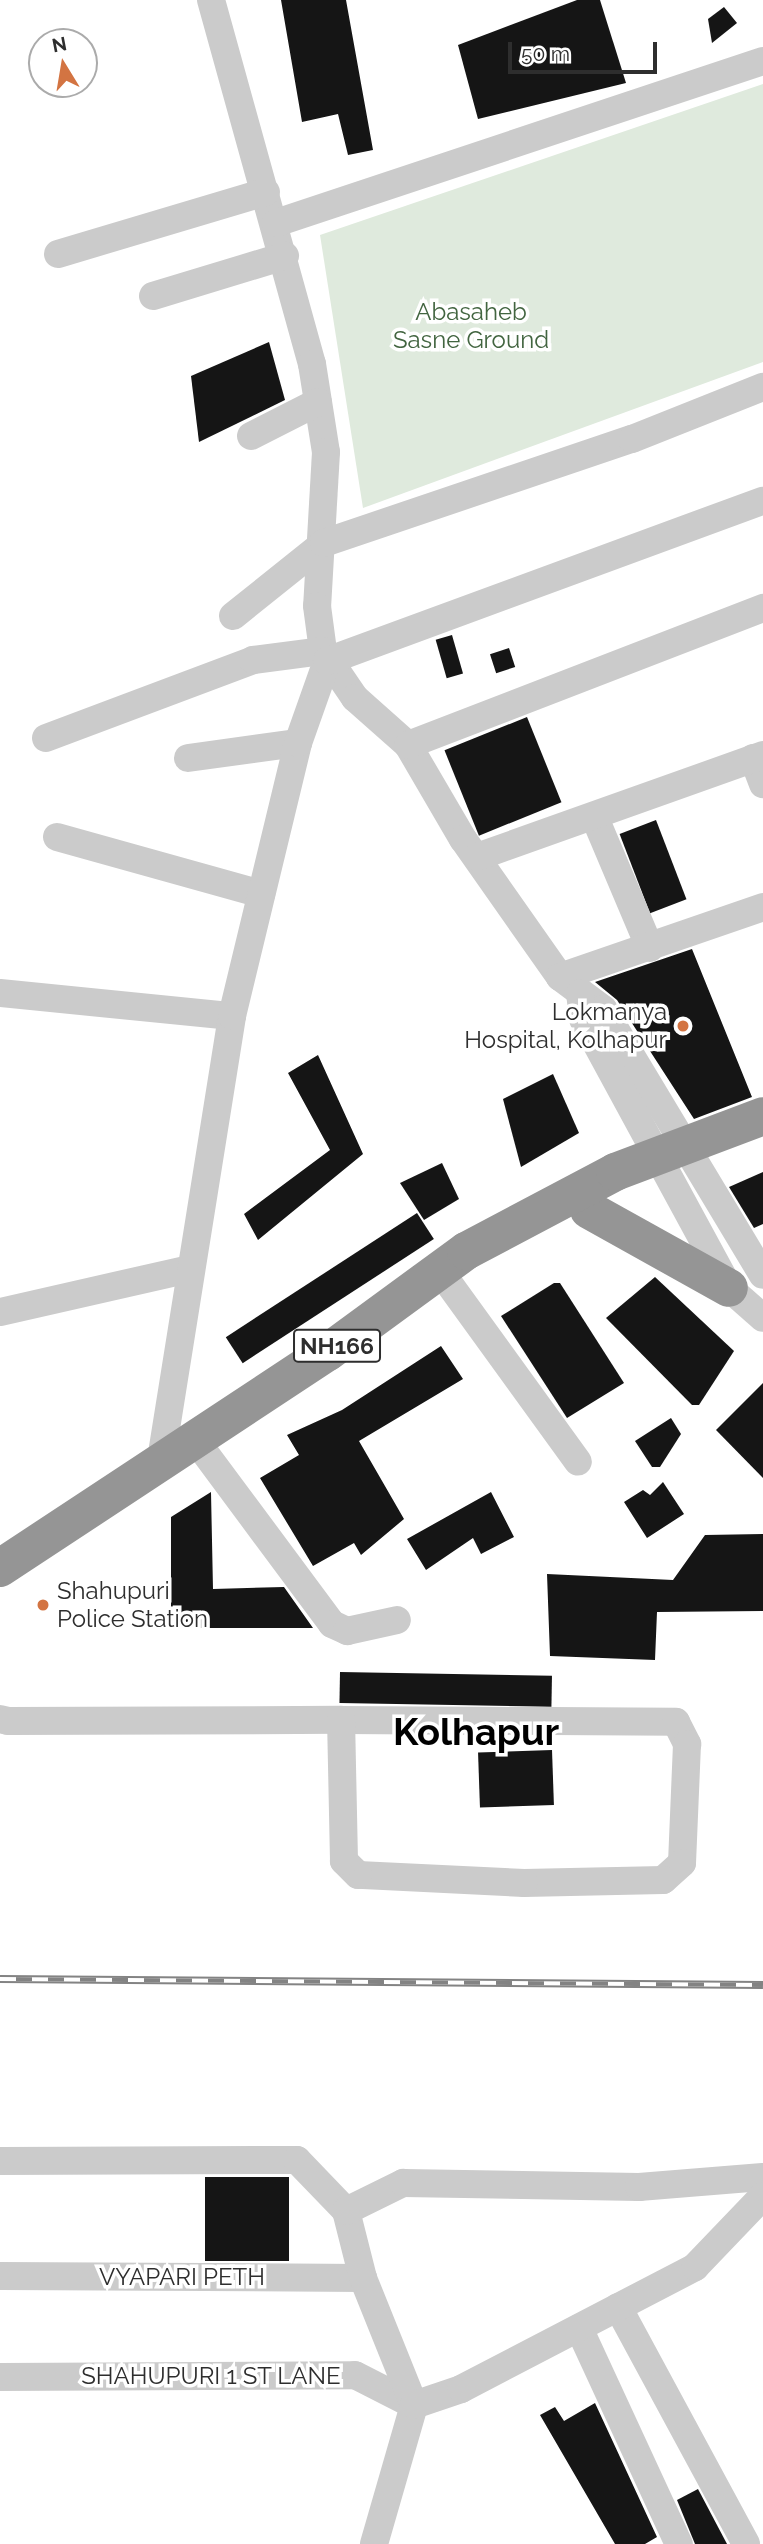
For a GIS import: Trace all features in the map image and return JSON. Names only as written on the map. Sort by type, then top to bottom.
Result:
[{"type":"highway","name":"NH166","points":[[0,1568],[160,1466],[466,1251],[677,1159],[763,1116]]},
{"type":"highway","name":"NH166","points":[[0,1586],[205,1453],[477,1264],[589,1210],[677,1159],[763,1137]]},
{"type":"highway","points":[[589,1210],[746,1281]]},
{"type":"street","points":[[160,1466],[232,1016],[298,743],[325,656],[317,606],[324,543],[326,452],[318,402],[285,256],[211,0]]},
{"type":"street","points":[[276,223],[763,61]]},
{"type":"street","points":[[58,254],[266,192]]},
{"type":"street","points":[[153,296],[285,256]]},
{"type":"street","points":[[233,616],[324,543],[632,439],[763,387]]},
{"type":"street","points":[[251,436],[318,402]]},
{"type":"street","points":[[46,738],[253,660],[325,656],[763,501]]},
{"type":"street","points":[[408,745],[763,608]]},
{"type":"street","points":[[325,656],[355,698],[408,745],[477,857],[570,985],[603,1009],[677,1159],[746,1281],[763,1318]]},
{"type":"street","points":[[188,758],[298,743]]},
{"type":"street","points":[[477,857],[760,766]]},
{"type":"street","points":[[596,818],[650,948]]},
{"type":"street","points":[[57,837],[261,894]]},
{"type":"street","points":[[570,985],[650,948],[763,907]]},
{"type":"street","points":[[0,993],[232,1016]]},
{"type":"street","points":[[0,1312],[190,1269]]},
{"type":"street","points":[[450,1285],[578,1462]]},
{"type":"street","points":[[205,1453],[332,1624],[346,1632],[397,1620]]},
{"type":"street","points":[[0,1719],[341,1720],[676,1722],[687,1744],[682,1863],[663,1880],[524,1883],[358,1875],[344,1861],[341,1720]]},
{"type":"street","points":[[0,2161],[297,2160],[346,2211],[363,2278],[414,2405],[374,2544]]},
{"type":"street","points":[[346,2211],[403,2183],[639,2187],[763,2177]]},
{"type":"street","points":[[414,2405],[579,2328],[695,2267],[759,2211]]},
{"type":"street","name":"VYAPARI PETH","points":[[0,2276],[363,2278]]},
{"type":"street","points":[[618,2307],[746,2544]]},
{"type":"street","points":[[579,2328],[679,2544]]},
{"type":"street","name":"SHAHUPURI 1 ST LANE","points":[[0,2377],[355,2375],[414,2405]]},
{"type":"green space","name":"Abasaheb Sasne Ground","points":[[763,84],[763,362],[363,508],[320,235]]},
{"type":"building","points":[[281,0],[346,0],[373,150],[348,155],[338,114],[302,122]]},
{"type":"building","points":[[577,0],[600,0],[626,83],[478,119],[458,45]]},
{"type":"building","points":[[724,7],[737,23],[712,43],[708,19]]},
{"type":"building","points":[[269,342],[285,400],[199,442],[191,376]]},
{"type":"building","points":[[452,635],[463,673],[447,678],[436,640]]},
{"type":"building","points":[[509,648],[515,667],[496,673],[490,654]]},
{"type":"building","points":[[527,717],[561,802],[479,836],[444,750]]},
{"type":"building","points":[[656,820],[686,899],[650,913],[620,834]]},
{"type":"building","points":[[692,949],[752,1097],[694,1119],[617,1000],[595,982]]},
{"type":"building","points":[[318,1055],[363,1154],[258,1240],[244,1214],[330,1150],[288,1073]]},
{"type":"building","points":[[553,1074],[579,1133],[521,1167],[503,1099]]},
{"type":"building","points":[[442,1163],[459,1199],[424,1220],[400,1183]]},
{"type":"building","points":[[763,1172],[763,1224],[754,1228],[729,1187]]},
{"type":"building","points":[[417,1213],[434,1239],[243,1363],[226,1337]]},
{"type":"building","points":[[655,1277],[734,1351],[699,1405],[692,1405],[606,1318]]},
{"type":"building","points":[[554,1283],[560,1283],[624,1383],[567,1418],[501,1316]]},
{"type":"building","points":[[441,1346],[463,1379],[359,1441],[404,1519],[361,1555],[354,1543],[313,1566],[260,1478],[299,1455],[287,1435],[342,1410]]},
{"type":"building","points":[[763,1383],[763,1478],[716,1430]]},
{"type":"building","points":[[671,1418],[681,1434],[660,1467],[652,1467],[635,1441]]},
{"type":"building","points":[[663,1482],[684,1514],[647,1538],[624,1502],[643,1490],[650,1495]]},
{"type":"building","points":[[211,1492],[213,1589],[284,1587],[313,1628],[171,1628],[171,1517]]},
{"type":"building","points":[[491,1492],[514,1537],[481,1554],[473,1538],[426,1570],[407,1539]]},
{"type":"building","points":[[763,1534],[763,1611],[657,1612],[655,1660],[550,1656],[547,1574],[673,1580],[705,1535]]},
{"type":"building","points":[[340,1672],[552,1676],[551,1707],[339,1703]]},
{"type":"building","points":[[552,1750],[554,1805],[480,1808],[478,1753]]},
{"type":"building","points":[[205,2177],[289,2177],[289,2261],[205,2261]]},
{"type":"building","points":[[595,2403],[657,2537],[645,2544],[615,2544],[540,2415],[555,2407],[564,2421]]},
{"type":"building","points":[[698,2489],[727,2544],[695,2544],[677,2500]]},
{"type":"railway","points":[[0,1979],[763,1985]]},
{"type":"place","name":"Lokmanya Hospital, Kolhapur","points":[[683,1026]]},
{"type":"place","name":"Shahupuri Police Station","points":[[43,1605]]},
{"type":"district","name":"Kolhapur","points":[[476,1732]]}]
